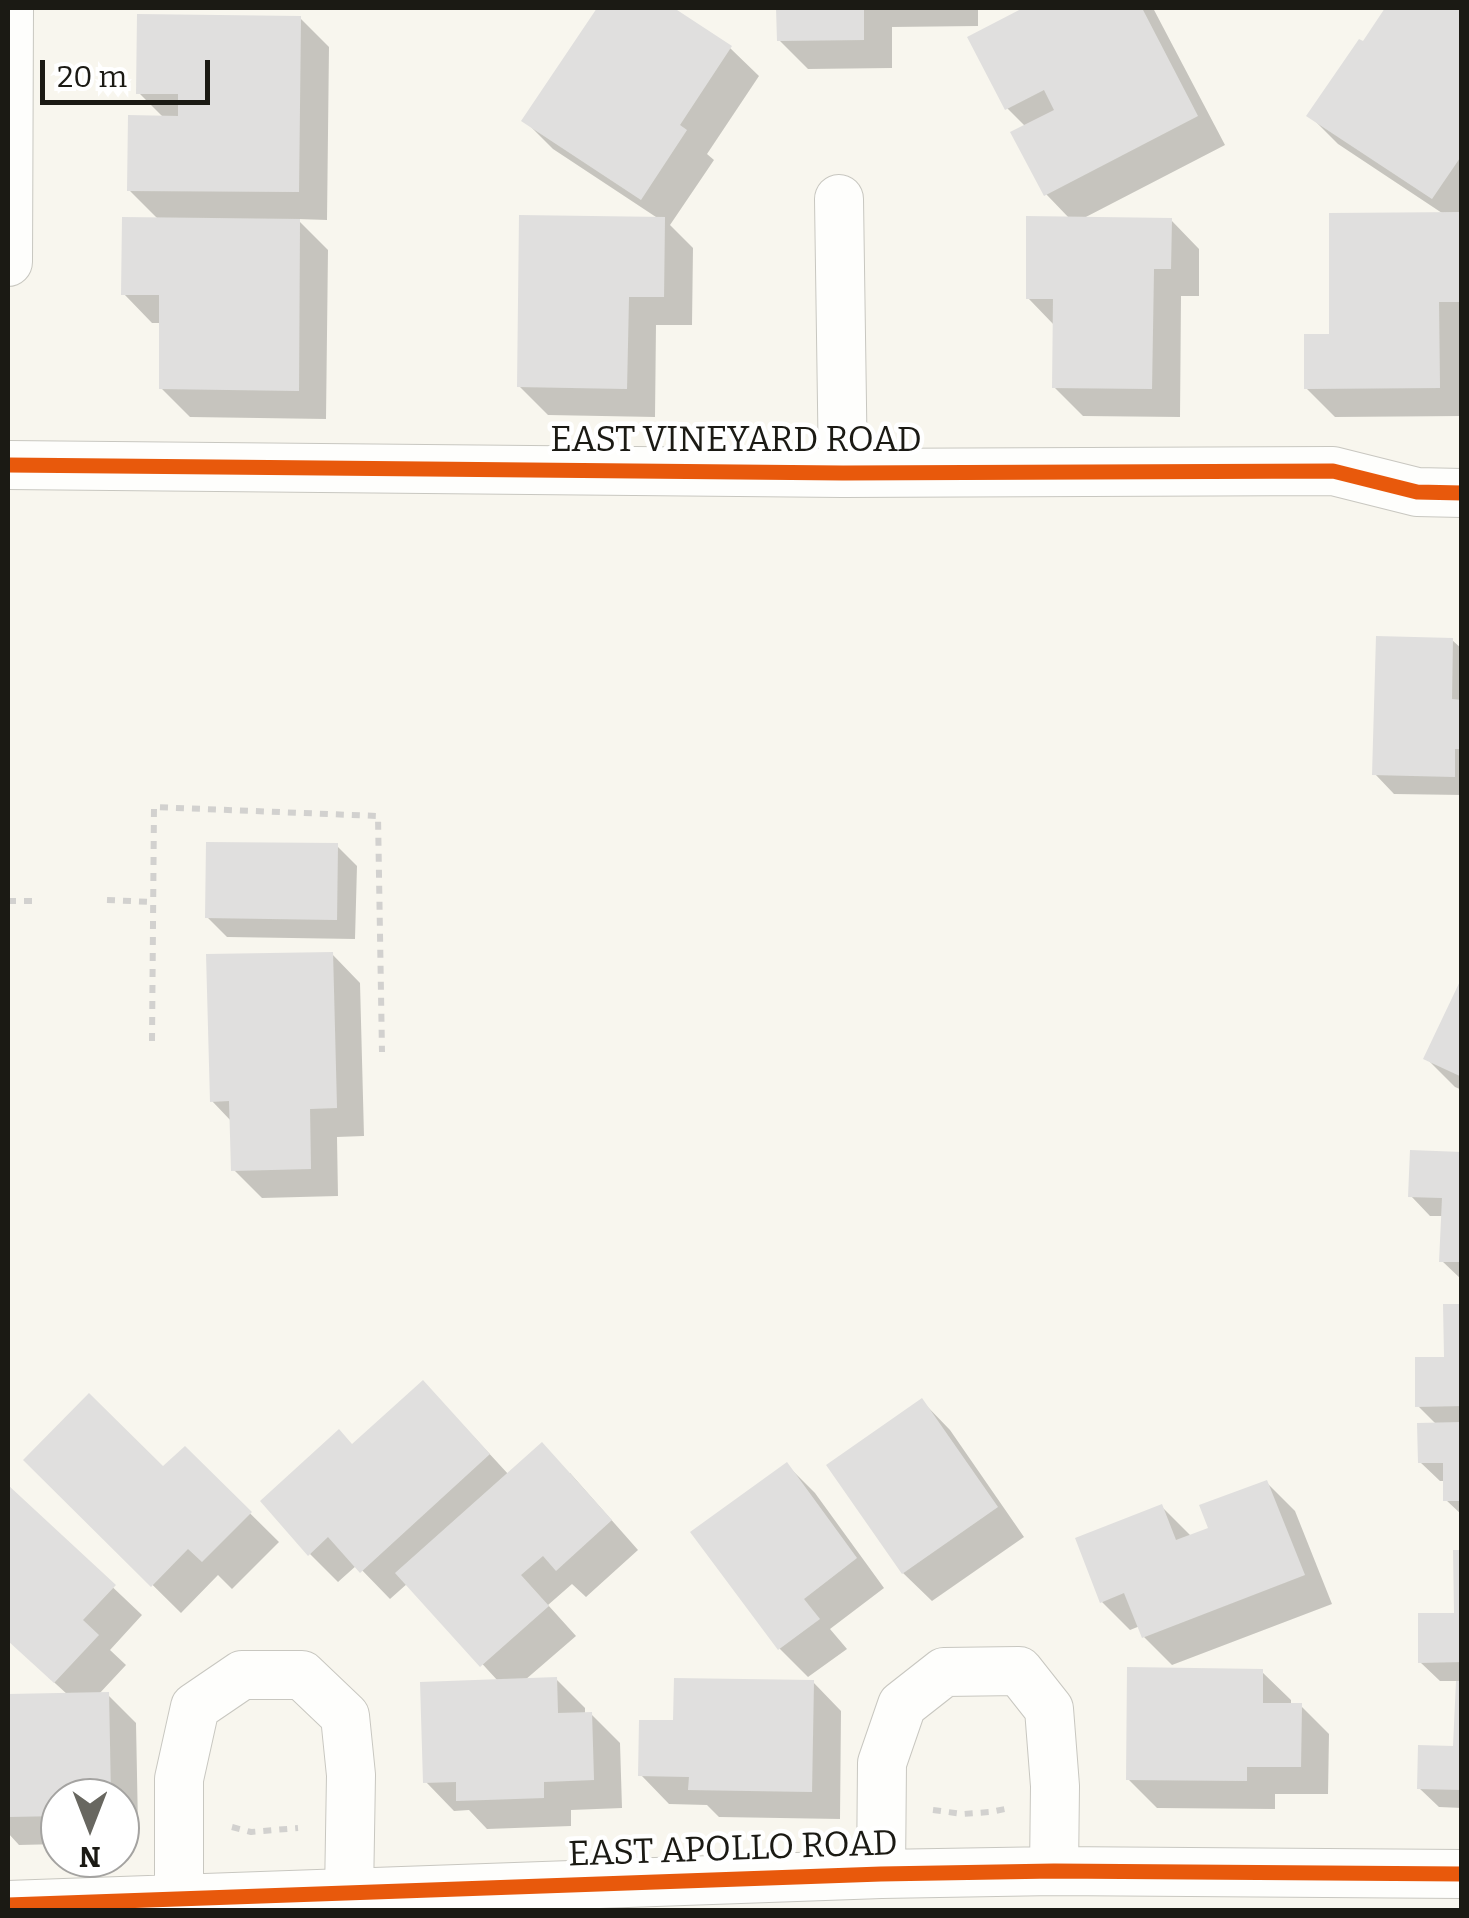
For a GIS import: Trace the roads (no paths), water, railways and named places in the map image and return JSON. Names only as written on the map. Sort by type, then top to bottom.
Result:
[{"type":"street","points":[[8,262],[9,8]]},
{"type":"street","points":[[840,199],[844,473]]},
{"type":"street","name":"EAST VINEYARD ROAD","points":[[8,465],[844,473],[1334,471],[1417,492],[1462,492]]},
{"type":"street","name":"EAST APOLLO ROAD","points":[[881,1874],[882,1763],[902,1705],[944,1672],[1019,1671],[1049,1709],[1055,1786],[1054,1871]]},
{"type":"street","points":[[179,1900],[178,1779],[195,1707],[242,1675],[302,1675],[345,1716],[351,1774],[349,1894]]},
{"type":"street","name":"EAST APOLLO ROAD","points":[[8,1905],[881,1874],[1054,1871],[1462,1874]]}]
